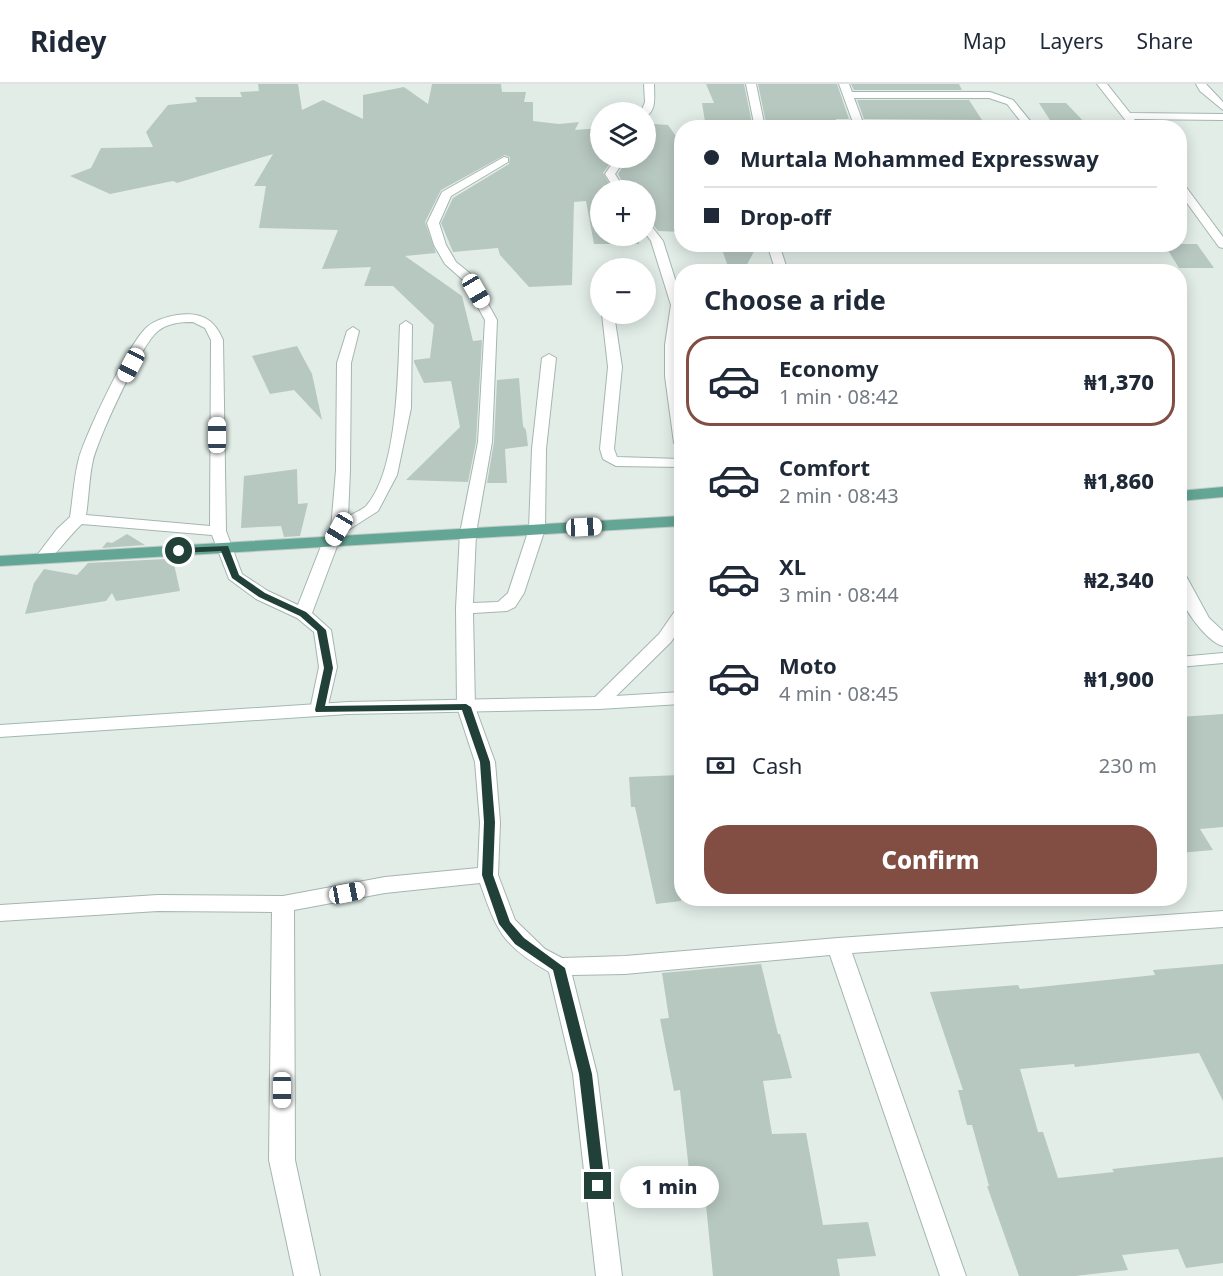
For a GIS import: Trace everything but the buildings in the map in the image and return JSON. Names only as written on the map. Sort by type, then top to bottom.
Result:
[{"type":"main road","points":[[1187,495],[1223,492]]},
{"type":"main road","points":[[0,561],[225,548],[335,535],[468,533],[674,521]]},
{"type":"street","points":[[649,84],[650,102]]},
{"type":"street","points":[[751,84],[758,120]]},
{"type":"street","points":[[844,84],[857,120]]},
{"type":"street","points":[[1102,84],[1130,120]]},
{"type":"street","points":[[1201,84],[1203,89],[1223,107]]},
{"type":"street","points":[[849,95],[990,95],[1010,102],[1025,120]]},
{"type":"street","points":[[1127,116],[1223,117]]},
{"type":"street","points":[[504,160],[446,194],[433,223],[440,245],[451,264],[468,278],[491,320],[485,442],[468,533],[464,608],[466,707],[485,762],[490,822],[488,875],[505,924],[520,941],[559,968],[625,965],[838,946],[1223,919]]},
{"type":"street","points":[[1187,203],[1223,245]]},
{"type":"street","points":[[656,240],[674,295]]},
{"type":"street","points":[[44,558],[63,532],[78,519],[86,458],[114,397],[148,333],[162,322],[188,318],[201,319],[212,326],[217,340],[218,531],[235,576],[262,595],[303,614],[322,630],[328,668],[320,710]]},
{"type":"street","points":[[609,324],[615,367],[607,449],[610,459],[616,462],[674,463]]},
{"type":"street","points":[[335,535],[373,508],[390,475],[404,408],[406,325]]},
{"type":"street","points":[[674,325],[671,345],[674,391]]},
{"type":"street","points":[[303,614],[335,535],[343,470],[344,363],[353,331]]},
{"type":"street","points":[[464,608],[501,607],[509,603],[516,593],[537,529],[539,449],[549,358]]},
{"type":"street","points":[[78,519],[218,531]]},
{"type":"street","points":[[1187,592],[1202,620],[1223,641]]},
{"type":"street","points":[[599,703],[664,638],[674,624]]},
{"type":"street","points":[[1187,661],[1223,658]]},
{"type":"street","points":[[0,731],[320,710],[599,703],[674,698]]},
{"type":"street","points":[[0,913],[158,903],[283,904],[385,885],[488,875]]},
{"type":"street","points":[[283,904],[282,1160],[307,1276]]},
{"type":"street","points":[[838,946],[953,1276]]},
{"type":"street","points":[[559,968],[585,1074],[609,1276]]},
{"type":"route","points":[[179,551],[225,548],[235,576],[262,595],[303,614],[322,630],[328,668],[320,710],[466,707],[485,762],[490,822],[488,875],[505,924],[537,955],[559,968],[585,1074],[598,1186]]}]
